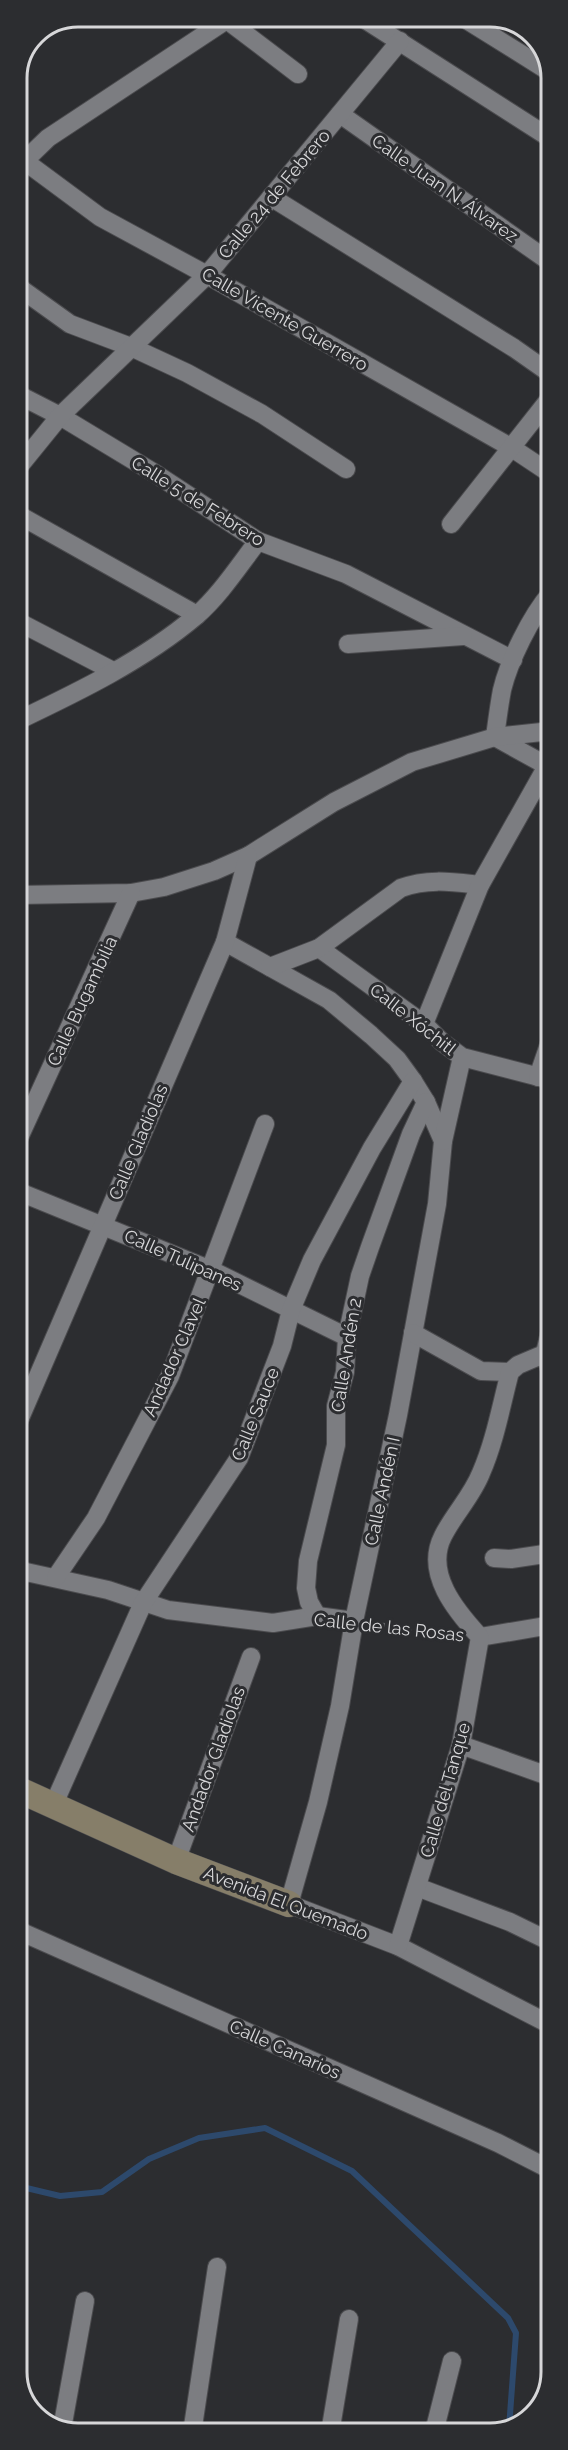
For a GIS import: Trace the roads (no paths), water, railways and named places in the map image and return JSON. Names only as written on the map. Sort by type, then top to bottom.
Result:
[{"type":"main road","name":"Avenida El Quemado","points":[[27,1794],[176,1861],[289,1904]]},
{"type":"street","points":[[27,158],[48,138],[215,27]]},
{"type":"street","points":[[240,27],[298,74]]},
{"type":"street","points":[[377,27],[541,132]]},
{"type":"street","points":[[478,27],[539,65]]},
{"type":"street","name":"Calle 24 de Febrero","points":[[27,457],[60,416],[207,275],[400,41]]},
{"type":"street","name":"Calle Juan N. Álvarez","points":[[340,114],[541,256]]},
{"type":"street","name":"Calle Vicente Guerrero","points":[[27,169],[100,218],[207,275],[512,448],[541,468]]},
{"type":"street","points":[[271,197],[514,348],[541,368]]},
{"type":"street","points":[[27,293],[70,324],[131,347],[187,373],[262,414],[346,469]]},
{"type":"street","name":"Calle 5 de Febrero","points":[[27,399],[60,416],[156,474],[258,542],[346,574],[513,660]]},
{"type":"street","points":[[451,524],[541,409]]},
{"type":"street","points":[[27,520],[197,615]]},
{"type":"street","points":[[27,716],[162,642],[197,615],[218,593],[258,542]]},
{"type":"street","points":[[495,737],[503,689],[513,660],[541,604]]},
{"type":"street","points":[[27,626],[112,671]]},
{"type":"street","points":[[348,644],[466,636]]},
{"type":"street","points":[[27,895],[131,893],[164,887],[248,856],[334,802],[412,762],[495,737],[541,731]]},
{"type":"street","points":[[495,737],[541,763]]},
{"type":"street","points":[[424,1024],[480,885],[541,781]]},
{"type":"street","name":"Calle Gladiolas","points":[[27,1402],[225,942],[248,856]]},
{"type":"street","points":[[225,942],[270,967],[319,948],[401,888],[417,882],[440,881],[480,885]]},
{"type":"street","name":"Calle Bugambilia","points":[[27,1120],[131,893]]},
{"type":"street","name":"Calle Xóchitl","points":[[319,948],[424,1024],[462,1057],[541,1077]]},
{"type":"street","name":"Calle Andén I","points":[[270,967],[329,1000],[397,1059],[426,1102],[443,1141],[437,1204],[354,1621],[340,1706],[323,1781],[289,1904]]},
{"type":"street","points":[[443,1141],[462,1057]]},
{"type":"street","name":"Calle Sauce","points":[[53,1806],[143,1603],[239,1458],[282,1346],[291,1310],[312,1260],[372,1148],[413,1081]]},
{"type":"street","name":"Calle Andén 2","points":[[316,1616],[309,1602],[306,1588],[308,1561],[336,1445],[336,1406],[345,1372],[347,1337],[360,1276],[411,1134],[426,1102]]},
{"type":"street","name":"Andador Clavel","points":[[56,1578],[96,1518],[170,1376],[265,1124]]},
{"type":"street","name":"Calle Tulipanes","points":[[27,1195],[211,1270],[347,1337]]},
{"type":"street","points":[[413,1333],[481,1371],[510,1372]]},
{"type":"street","points":[[480,1637],[460,1615],[442,1586],[438,1560],[442,1538],[480,1475],[493,1439],[510,1372],[518,1365],[541,1355]]},
{"type":"street","points":[[494,1558],[511,1559],[541,1554]]},
{"type":"street","name":"Calle de las Rosas","points":[[27,1572],[108,1590],[168,1610],[273,1623],[316,1616],[354,1621]]},
{"type":"street","name":"Calle de las Rosas","points":[[480,1637],[541,1627]]},
{"type":"street","name":"Calle del Tanque","points":[[398,1946],[461,1745],[480,1637]]},
{"type":"street","name":"Andador Gladiolas","points":[[176,1861],[251,1657]]},
{"type":"street","points":[[461,1745],[541,1773]]},
{"type":"street","points":[[417,1887],[510,1922],[541,1937]]},
{"type":"street","name":"Avenida El Quemado","points":[[289,1904],[398,1946],[541,2020]]},
{"type":"street","name":"Calle Canarios","points":[[27,1934],[498,2143],[541,2165]]},
{"type":"street","points":[[194,2423],[217,2267]]},
{"type":"street","points":[[64,2421],[86,2301]]},
{"type":"street","points":[[332,2423],[349,2319]]},
{"type":"street","points":[[436,2423],[452,2361]]},
{"type":"waterway","points":[[27,2188],[60,2196],[102,2192],[149,2159],[199,2138],[265,2128],[352,2171],[508,2318],[516,2333],[510,2419]]}]
